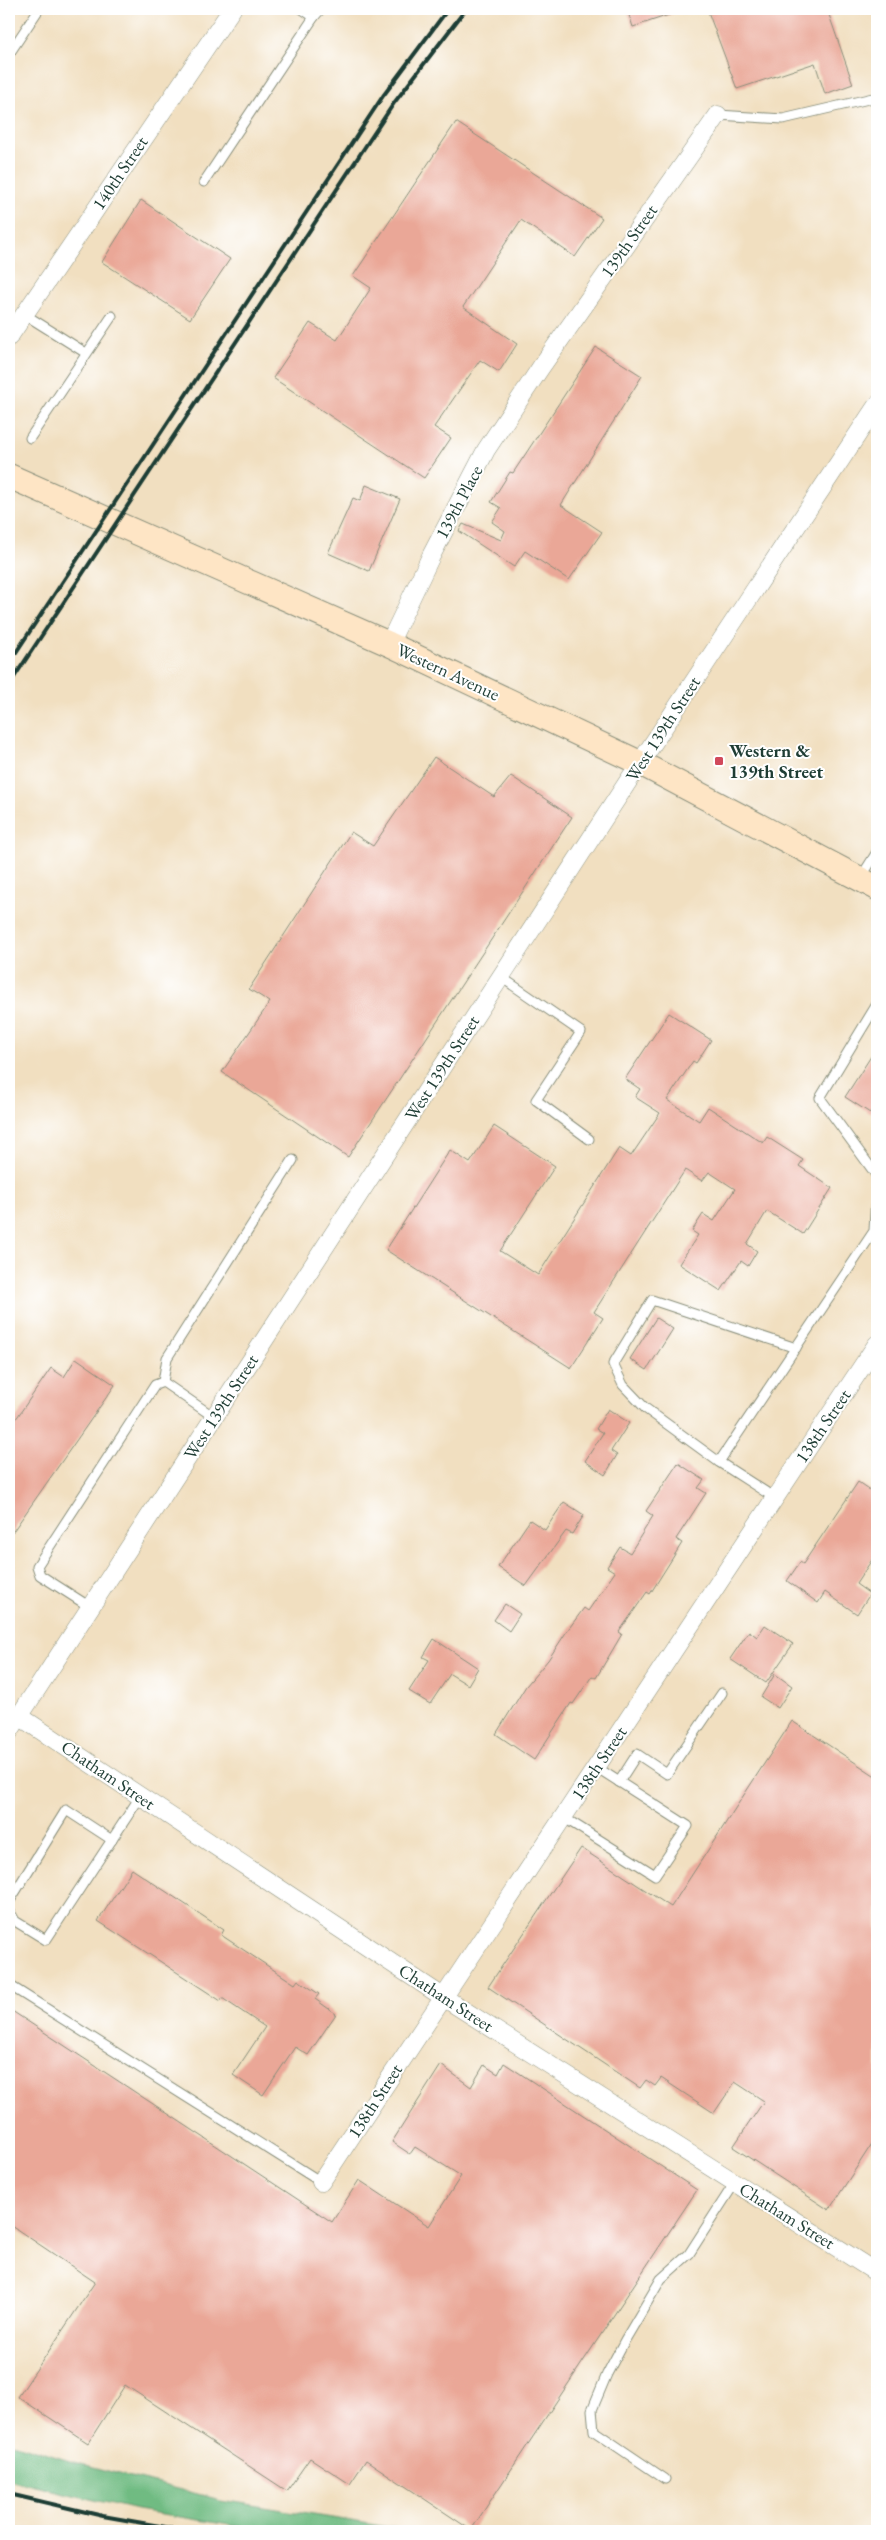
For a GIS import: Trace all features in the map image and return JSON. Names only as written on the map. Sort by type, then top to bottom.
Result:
[{"type":"main road","name":"Western Avenue","points":[[9,476],[389,644],[640,763],[869,883]]},
{"type":"street","name":"140th Street","points":[[9,335],[232,9]]},
{"type":"street","name":"139th Street","points":[[541,367],[718,115]]},
{"type":"street","name":"139th Place","points":[[389,644],[431,556],[486,450],[541,367]]},
{"type":"street","name":"West 139th Street","points":[[9,1732],[640,763],[877,405]]},
{"type":"street","name":"138th Street","points":[[321,2182],[877,1344]]},
{"type":"street","name":"Chatham Street","points":[[19,1716],[443,1997],[734,2184],[877,2273]]},
{"type":"lane","points":[[9,54],[39,9]]},
{"type":"lane","points":[[302,9],[314,17]]},
{"type":"lane","points":[[204,182],[321,9]]},
{"type":"lane","points":[[718,115],[783,119],[877,98]]},
{"type":"lane","points":[[24,314],[86,353]]},
{"type":"lane","points":[[30,438],[112,316]]},
{"type":"lane","points":[[869,883],[877,852]]},
{"type":"lane","points":[[501,976],[581,1032],[536,1100],[589,1139]]},
{"type":"lane","points":[[719,1462],[875,1233],[877,1176],[820,1098],[877,1004]]},
{"type":"lane","points":[[163,1382],[167,1358],[293,1160]]},
{"type":"lane","points":[[775,1498],[719,1462],[645,1408],[623,1385],[613,1364],[652,1300],[796,1348]]},
{"type":"lane","points":[[163,1382],[214,1417]]},
{"type":"lane","points":[[90,1607],[40,1575],[37,1566],[155,1385],[163,1382]]},
{"type":"lane","points":[[619,1782],[637,1754],[668,1774],[722,1693]]},
{"type":"lane","points":[[563,1816],[655,1875],[688,1826],[596,1767]]},
{"type":"lane","points":[[9,1910],[16,1921],[46,1940],[140,1796]]},
{"type":"lane","points":[[9,1902],[66,1810],[112,1840]]},
{"type":"lane","points":[[9,1985],[321,2182]]},
{"type":"lane","points":[[665,2479],[594,2431],[592,2410],[607,2374],[661,2279],[689,2254],[734,2184]]},
{"type":"green space","points":[[9,2442],[73,2462],[221,2500],[413,2531],[266,2531],[137,2510],[9,2480]]},
{"type":"building","points":[[627,9],[677,9],[678,12],[633,27]]},
{"type":"building","points":[[707,9],[827,9],[853,84],[825,94],[815,63],[737,89]]},
{"type":"building","points":[[456,122],[602,218],[575,257],[521,220],[463,307],[517,344],[499,372],[480,360],[434,427],[451,438],[424,478],[273,378],[310,323],[337,340],[371,288],[353,276]]},
{"type":"building","points":[[141,200],[230,259],[190,319],[102,262]]},
{"type":"building","points":[[596,347],[642,376],[561,505],[602,532],[569,580],[525,551],[514,567],[459,531],[463,524],[501,540],[505,531],[492,522],[501,508],[491,502],[510,472],[513,473]]},
{"type":"building","points":[[366,485],[400,499],[369,571],[328,553],[353,498],[360,501]]},
{"type":"building","points":[[434,757],[494,797],[511,776],[572,817],[348,1157],[222,1072],[270,1002],[249,989],[351,832],[373,846]]},
{"type":"building","points":[[669,1013],[711,1040],[696,1063],[693,1061],[667,1100],[699,1121],[708,1107],[763,1143],[767,1137],[803,1160],[799,1166],[832,1188],[803,1234],[767,1211],[747,1244],[757,1251],[748,1266],[741,1261],[721,1291],[679,1264],[698,1235],[692,1231],[703,1214],[714,1221],[735,1189],[709,1172],[702,1181],[685,1170],[594,1312],[603,1318],[571,1368],[386,1250],[450,1150],[470,1163],[494,1126],[555,1166],[500,1251],[538,1275],[619,1148],[631,1156],[660,1113],[635,1097],[640,1089],[625,1079]]},
{"type":"building","points":[[877,1047],[877,1103],[870,1113],[845,1097]]},
{"type":"building","points":[[656,1318],[673,1329],[647,1370],[630,1359]]},
{"type":"building","points":[[76,1358],[115,1385],[9,1537],[9,1429],[51,1368],[64,1377]]},
{"type":"building","points":[[608,1409],[629,1423],[611,1451],[617,1455],[605,1475],[585,1461],[603,1433],[596,1429]]},
{"type":"building","points":[[678,1463],[704,1480],[698,1488],[706,1493],[676,1539],[682,1543],[650,1594],[647,1592],[619,1632],[622,1634],[596,1678],[592,1676],[573,1704],[571,1703],[534,1760],[496,1734],[526,1686],[548,1660],[584,1608],[588,1611],[615,1572],[607,1567],[620,1547],[630,1553],[653,1516],[646,1511]]},
{"type":"building","points":[[858,1482],[877,1495],[877,1552],[856,1584],[870,1594],[857,1614],[825,1592],[818,1603],[787,1581],[800,1562],[803,1564]]},
{"type":"building","points":[[564,1502],[584,1515],[572,1534],[566,1531],[526,1586],[498,1567],[530,1520],[545,1530]]},
{"type":"building","points":[[505,1604],[520,1614],[509,1631],[494,1620]]},
{"type":"building","points":[[765,1625],[793,1644],[766,1683],[730,1659],[749,1631],[757,1637]]},
{"type":"building","points":[[434,1639],[478,1668],[468,1685],[450,1674],[430,1704],[409,1691],[429,1660],[423,1657]]},
{"type":"building","points":[[775,1674],[792,1686],[778,1708],[761,1697]]},
{"type":"building","points":[[792,1721],[877,1777],[877,2136],[829,2210],[733,2147],[764,2101],[735,2082],[714,2113],[661,2078],[655,2086],[646,2080],[640,2088],[488,1987],[581,1848],[671,1907]]},
{"type":"building","points":[[132,1869],[224,1930],[221,1935],[295,1984],[298,1980],[319,1994],[315,1999],[336,2014],[308,2055],[295,2047],[263,2095],[233,2075],[265,2027],[222,1998],[221,2001],[98,1921]]},
{"type":"building","points":[[9,2009],[332,2222],[359,2180],[429,2226],[461,2176],[415,2147],[410,2154],[392,2142],[441,2065],[471,2087],[484,2065],[498,2074],[504,2063],[697,2190],[471,2530],[366,2460],[350,2484],[310,2458],[287,2491],[125,2385],[88,2443],[18,2397],[95,2282],[9,2224]]},
{"type":"railway","points":[[9,663],[383,96],[448,9]]},
{"type":"railway","points":[[9,685],[394,103],[466,9]]},
{"type":"railway","points":[[9,2494],[103,2516],[188,2531]]},
{"type":"place","name":"Western & 139th Street","points":[[719,761]]}]
